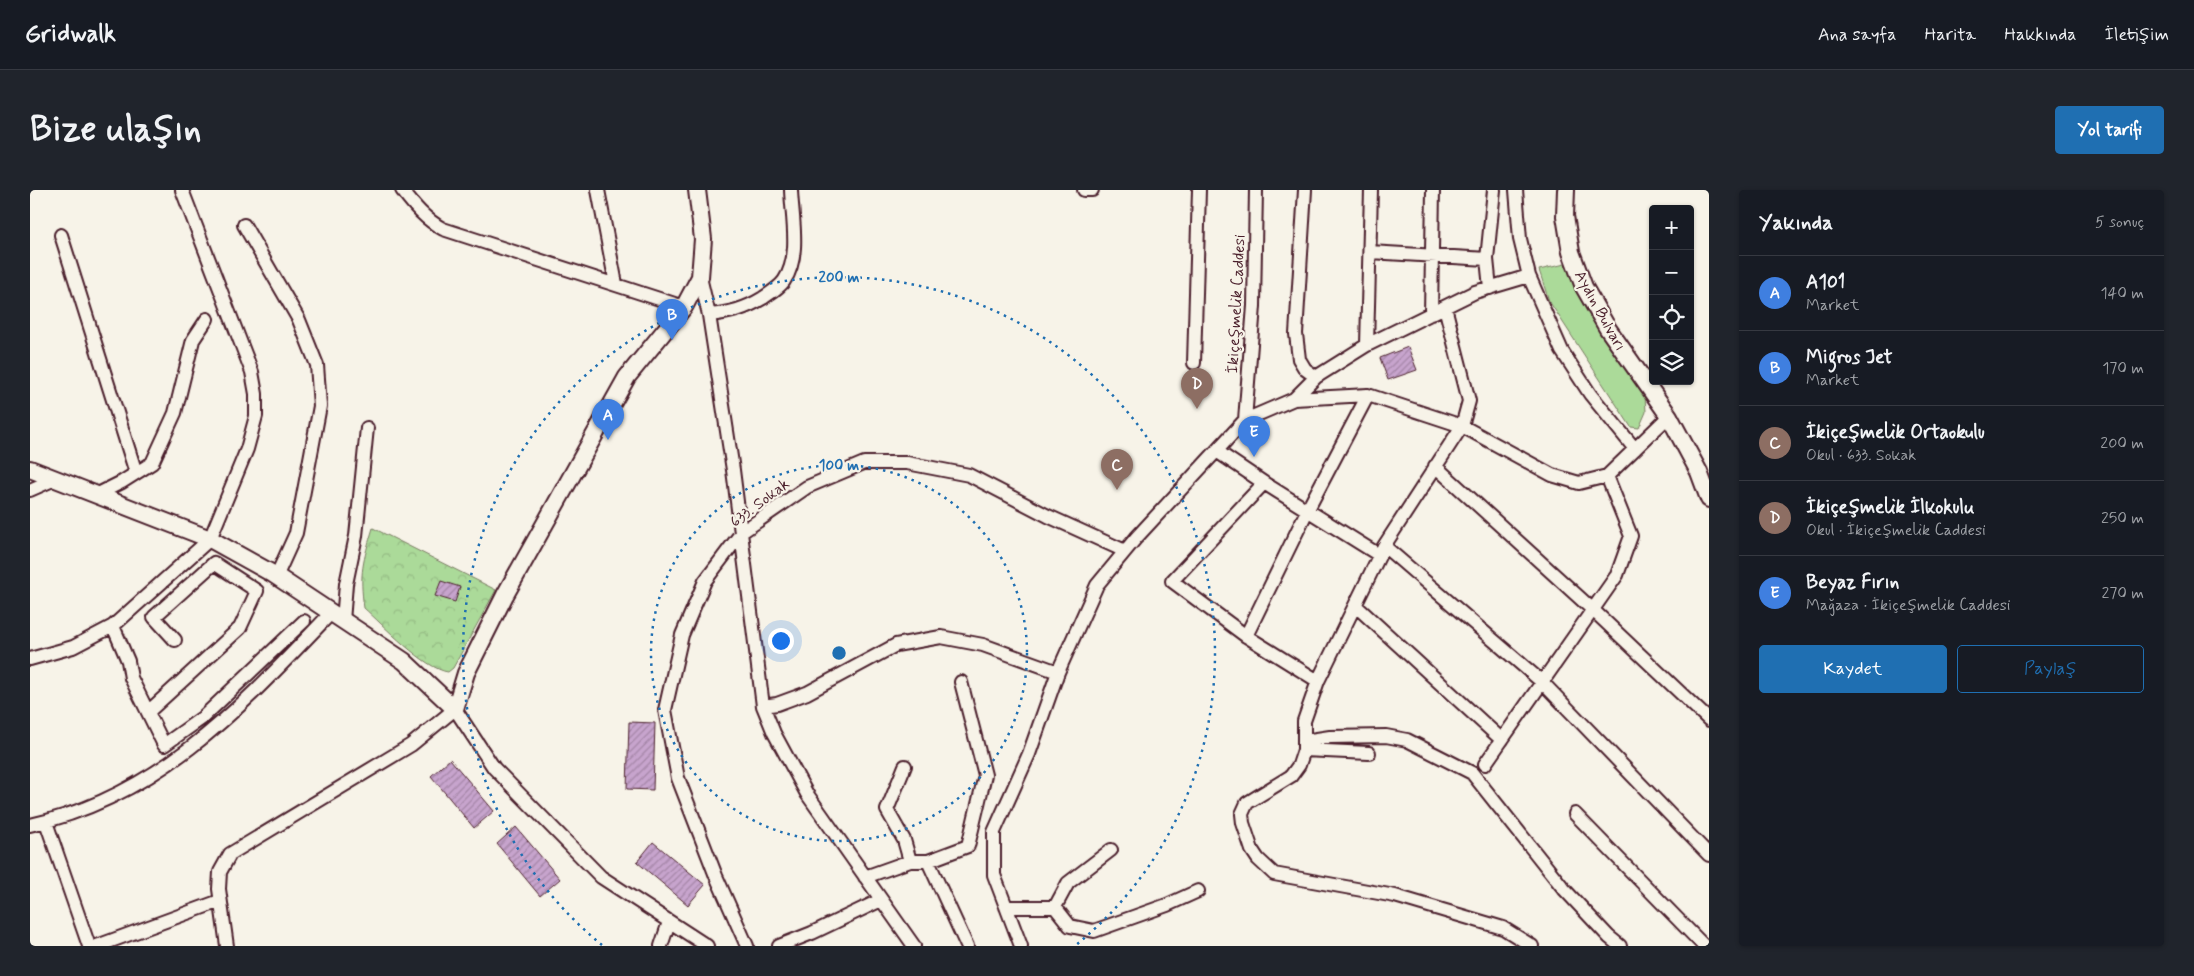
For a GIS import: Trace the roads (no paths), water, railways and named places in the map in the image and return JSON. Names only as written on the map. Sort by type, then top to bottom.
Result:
[{"type":"street","points":[[30,659],[73,647],[113,626],[210,539],[247,449],[256,416],[256,394],[252,372],[182,190]]},
{"type":"street","points":[[402,190],[420,211],[433,223],[444,229],[684,307]]},
{"type":"street","points":[[598,190],[616,284]]},
{"type":"street","points":[[697,190],[703,239],[700,277],[709,315],[742,532],[763,706],[774,733],[806,794],[914,946]]},
{"type":"street","points":[[709,315],[732,313],[757,302],[783,282],[790,270],[794,253],[791,190]]},
{"type":"street","points":[[1084,190],[1092,190]]},
{"type":"street","points":[[1194,363],[1199,190]]},
{"type":"street","name":"İkiçeşmelik Caddesi","points":[[1245,420],[1254,306],[1256,190]]},
{"type":"street","points":[[1305,190],[1296,334],[1299,359],[1305,369],[1316,377]]},
{"type":"street","points":[[1367,345],[1371,190]]},
{"type":"street","points":[[1431,314],[1433,190]]},
{"type":"street","points":[[1490,288],[1487,258],[1494,190]]},
{"type":"street","points":[[1516,190],[1520,239],[1529,276],[1562,351],[1590,394],[1635,449]]},
{"type":"street","name":"Aydın Bulvarı","points":[[1566,190],[1565,216],[1571,252],[1584,288],[1608,329],[1669,416],[1699,472],[1709,499]]},
{"type":"street","points":[[244,225],[299,320],[317,365],[320,406],[296,533],[276,577]]},
{"type":"street","points":[[61,235],[136,473]]},
{"type":"street","points":[[1370,252],[1487,258]]},
{"type":"street","points":[[1294,399],[1316,377],[1367,345],[1445,307],[1490,288],[1529,276]]},
{"type":"street","points":[[227,946],[219,888],[220,872],[230,854],[410,745],[455,709],[466,673],[505,595],[627,377],[684,307],[700,277]]},
{"type":"street","points":[[1445,307],[1469,401],[1462,426],[1381,550],[1356,606],[1318,681],[1304,721],[1304,745],[1299,765],[1290,776],[1250,800],[1243,810],[1243,823],[1248,842],[1265,867],[1274,874],[1395,896],[1503,928],[1532,946]]},
{"type":"street","points":[[96,495],[152,463],[175,413],[193,340],[207,319]]},
{"type":"street","points":[[1021,946],[994,875],[994,832],[1029,754],[1058,672],[1097,585],[1125,551],[1218,452],[1245,420],[1294,399],[1368,395],[1462,426],[1552,475],[1579,483],[1607,476],[1669,416]]},
{"type":"street","points":[[1246,636],[1308,509],[1368,395]]},
{"type":"street","points":[[30,825],[46,822],[109,798],[150,777],[200,741],[337,617],[356,536],[367,428]]},
{"type":"street","points":[[1218,452],[1264,483],[1381,550],[1542,682],[1709,855]]},
{"type":"street","name":"633. Sokak","points":[[747,946],[716,876],[678,778],[665,710],[682,635],[705,581],[742,532],[807,487],[823,480],[864,463],[908,463],[969,475],[1048,516],[1125,551]]},
{"type":"street","points":[[1435,466],[1593,610],[1709,720]]},
{"type":"street","points":[[30,469],[210,539],[276,577],[404,661],[455,709],[494,768],[601,877],[707,946]]},
{"type":"street","points":[[1485,764],[1617,575],[1631,536],[1607,476]]},
{"type":"street","points":[[30,490],[56,479]]},
{"type":"street","points":[[1264,483],[1172,581],[1246,636],[1318,681]]},
{"type":"street","points":[[148,712],[240,628],[257,591],[214,563],[154,617],[175,640]]},
{"type":"street","points":[[1356,606],[1502,740]]},
{"type":"street","points":[[113,626],[128,661],[131,678],[164,745],[202,718],[304,621]]},
{"type":"street","points":[[763,706],[777,704],[807,694],[896,645],[941,637],[983,645],[1058,672]]},
{"type":"street","points":[[865,877],[910,861],[928,861],[968,846],[984,775],[962,682]]},
{"type":"street","points":[[1304,745],[1330,737],[1386,736],[1407,740],[1472,773],[1564,889],[1609,937],[1620,946]]},
{"type":"street","points":[[1304,745],[1369,754]]},
{"type":"street","points":[[905,766],[887,810],[904,840],[910,861]]},
{"type":"street","points":[[1575,814],[1704,946]]},
{"type":"street","points":[[46,822],[89,946]]},
{"type":"street","points":[[1055,908],[1068,883],[1111,850]]},
{"type":"street","points":[[928,861],[966,946]]},
{"type":"street","points":[[1006,907],[1055,908],[1070,926],[1094,931],[1167,905],[1198,891]]},
{"type":"street","points":[[779,946],[812,933],[881,900]]},
{"type":"street","points":[[98,946],[220,901]]},
{"type":"street","points":[[661,946],[669,922]]},
{"type":"place","name":"Migros Jet","points":[[672,340]]},
{"type":"place","name":"İkiçeşmelik İlkokulu","points":[[1197,409]]},
{"type":"place","name":"A101","points":[[608,440]]},
{"type":"place","name":"Beyaz Fırın","points":[[1254,457]]},
{"type":"place","name":"İkiçeşmelik Ortaokulu","points":[[1117,490]]}]
